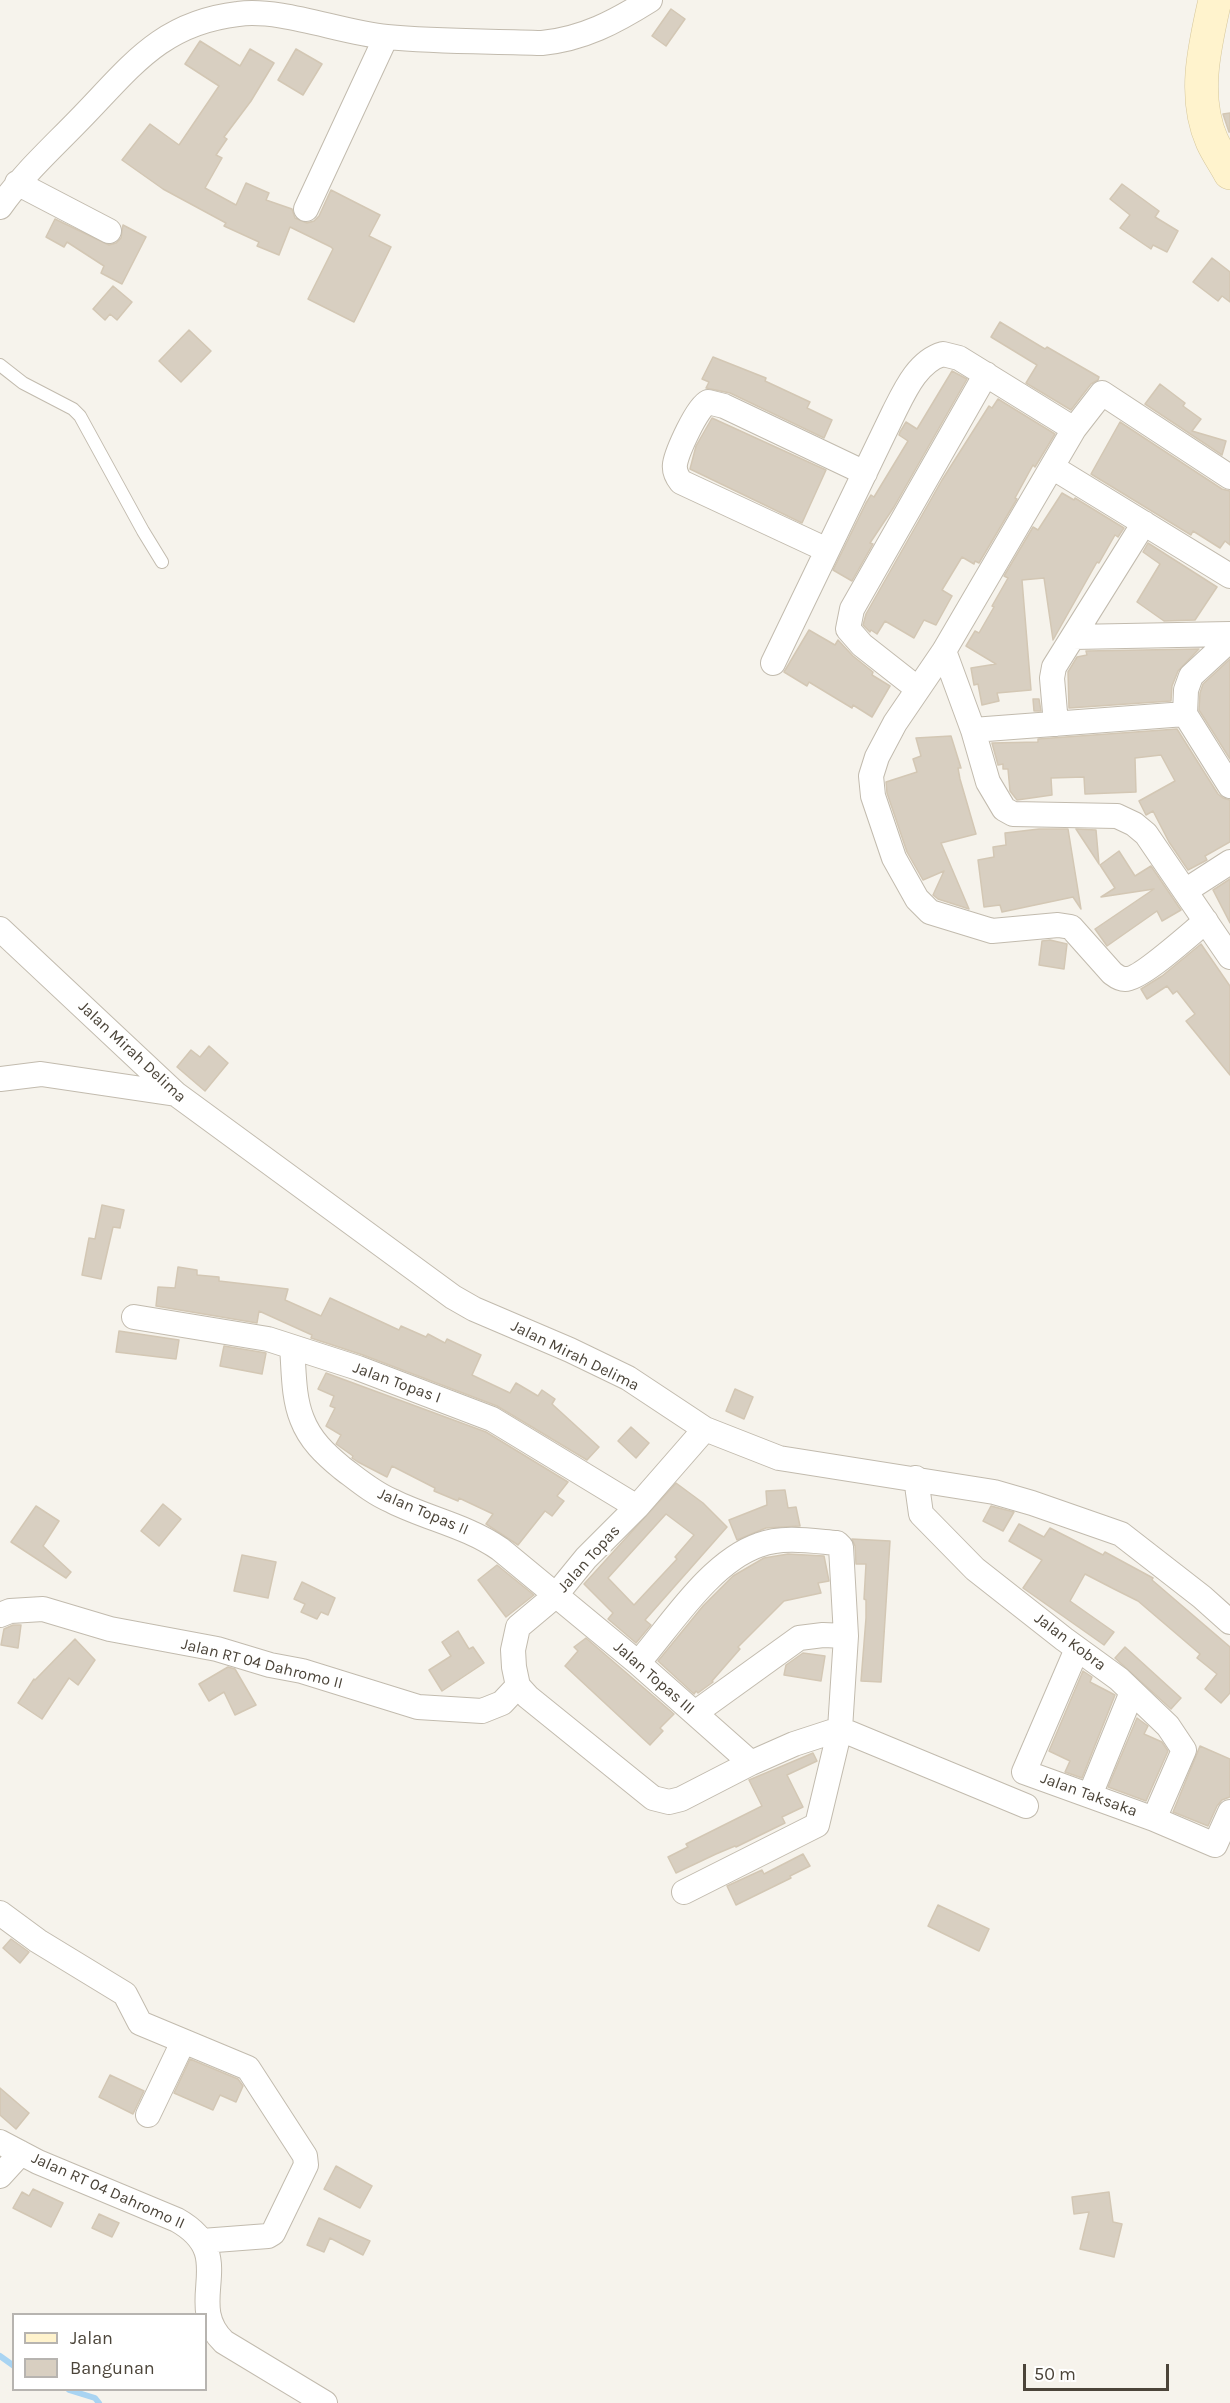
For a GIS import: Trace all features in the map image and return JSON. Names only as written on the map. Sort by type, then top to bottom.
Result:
[{"type":"street","points":[[0,207],[17,183],[120,75],[145,52],[170,35],[213,18],[241,13],[270,15],[386,37],[542,43],[586,35],[650,0]]},
{"type":"street","points":[[1215,0],[1204,50],[1201,98],[1211,139],[1230,173]]},
{"type":"street","points":[[306,209],[386,37]]},
{"type":"street","points":[[17,183],[109,231]]},
{"type":"street","points":[[773,663],[909,384],[925,363],[937,356],[950,355],[986,374],[1074,429]]},
{"type":"street","points":[[918,689],[862,645],[848,629],[849,619],[852,609],[986,374]]},
{"type":"street","points":[[1206,921],[1145,971],[1126,980],[1112,973],[1071,927],[1058,925],[992,931],[930,912],[917,899],[894,858],[873,796],[871,776],[877,757],[896,723],[944,651],[1074,429],[1102,393],[1230,477]]},
{"type":"street","points":[[827,550],[681,482],[675,471],[676,461],[698,411],[708,402],[724,406],[865,473]]},
{"type":"street","points":[[1052,467],[1230,576]]},
{"type":"street","points":[[1056,724],[1052,678],[1054,667],[1144,523]]},
{"type":"street","points":[[1073,637],[1230,634]]},
{"type":"street","points":[[1230,640],[1191,676],[1186,690],[1185,714],[1230,786]]},
{"type":"street","points":[[944,651],[973,730],[988,782],[1004,809],[1013,814],[1117,816],[1128,820],[1146,834],[1230,957]]},
{"type":"street","points":[[973,730],[1185,714]]},
{"type":"street","points":[[1185,891],[1230,862]]},
{"type":"street","name":"Jalan Mirah Delima","points":[[0,929],[176,1095],[453,1297],[474,1309],[570,1350],[628,1378],[705,1430],[779,1458],[916,1478],[1013,1497],[1121,1534],[1202,1597],[1230,1622]]},
{"type":"street","points":[[0,1079],[41,1074],[176,1095]]},
{"type":"street","name":"Jalan Topas I","points":[[134,1317],[268,1339],[358,1368],[492,1419],[638,1507]]},
{"type":"street","name":"Jalan Topas II","points":[[292,1347],[295,1389],[301,1417],[310,1436],[324,1454],[383,1497],[483,1537],[555,1596]]},
{"type":"street","name":"Jalan Topas","points":[[523,1692],[514,1667],[513,1650],[518,1627],[555,1596],[586,1558],[638,1507],[705,1430]]},
{"type":"street","name":"Jalan Kobra","points":[[916,1478],[921,1514],[975,1569],[1119,1679],[1168,1726],[1184,1750],[1154,1819]]},
{"type":"street","points":[[638,1663],[713,1575],[734,1559],[759,1545],[792,1540],[837,1543],[841,1547],[846,1636],[840,1729],[817,1825],[684,1892]]},
{"type":"street","name":"Jalan Topas III","points":[[555,1596],[638,1663],[750,1763]]},
{"type":"street","name":"Jalan RT 04 Dahromo II","points":[[0,1615],[10,1611],[43,1609],[110,1629],[218,1649],[270,1665],[302,1671],[418,1707],[482,1711],[523,1692]]},
{"type":"street","points":[[695,1713],[799,1638],[823,1635],[846,1636]]},
{"type":"street","name":"Jalan Taksaka","points":[[1077,1648],[1024,1772],[1154,1819],[1215,1845],[1228,1822]]},
{"type":"street","points":[[523,1692],[653,1798],[660,1801],[681,1799],[750,1763],[794,1744],[840,1729],[1026,1806]]},
{"type":"street","points":[[1089,1795],[1132,1692]]},
{"type":"street","points":[[0,1913],[38,1941],[125,1994],[140,2023],[248,2068],[305,2156],[306,2165],[273,2234],[202,2241]]},
{"type":"street","points":[[148,2115],[183,2042]]},
{"type":"street","points":[[0,2176],[10,2147]]},
{"type":"street","name":"Jalan RT 04 Dahromo II","points":[[10,2147],[177,2220],[192,2229],[209,2253],[208,2319],[215,2333],[224,2342],[325,2403]]},
{"type":"lane","points":[[0,365],[23,382],[73,409],[80,416],[142,531],[162,562]]},
{"type":"building","points":[[671,9],[685,19],[666,46],[652,36]]},
{"type":"building","points":[[200,41],[240,66],[250,49],[274,63],[251,101],[224,137],[227,139],[216,155],[222,158],[205,188],[236,205],[246,183],[269,193],[266,200],[292,209],[295,218],[307,223],[319,216],[331,190],[380,215],[369,236],[391,247],[354,322],[308,299],[333,249],[331,247],[290,227],[279,255],[257,246],[259,242],[224,226],[226,223],[163,189],[122,160],[150,124],[179,145],[219,86],[185,64]]},
{"type":"building","points":[[296,49],[322,64],[303,95],[278,80]]},
{"type":"building","points":[[1230,113],[1230,132],[1229,132],[1223,114]]},
{"type":"building","points":[[1122,184],[1159,211],[1155,217],[1178,231],[1167,252],[1153,245],[1151,249],[1120,228],[1130,215],[1110,199]]},
{"type":"building","points":[[55,219],[109,245],[121,238],[123,225],[146,237],[122,284],[101,273],[104,266],[67,242],[64,247],[46,237]]},
{"type":"building","points":[[1212,258],[1230,272],[1230,302],[1222,296],[1218,301],[1193,282]]},
{"type":"building","points":[[113,286],[132,302],[117,320],[110,314],[105,320],[93,309]]},
{"type":"building","points":[[1000,322],[1099,377],[1098,380],[1091,384],[1071,410],[1026,383],[1037,365],[991,337]]},
{"type":"building","points":[[189,330],[211,351],[181,382],[159,361]]},
{"type":"building","points":[[713,357],[766,378],[765,381],[810,402],[807,408],[832,420],[824,438],[730,393],[706,388],[709,382],[702,379]]},
{"type":"building","points":[[952,371],[967,379],[894,507],[870,543],[873,544],[852,581],[833,570],[866,503],[871,495],[874,497],[908,441],[899,435],[900,432],[906,422],[917,429]]},
{"type":"building","points":[[1160,384],[1201,419],[1192,431],[1226,441],[1222,455],[1145,404]]},
{"type":"building","points":[[998,399],[1055,434],[1035,467],[1033,465],[1015,498],[1017,499],[979,563],[975,561],[974,564],[962,557],[942,590],[952,596],[936,625],[924,620],[914,638],[885,621],[877,634],[871,630],[870,632],[863,625],[866,614],[942,480],[989,406],[992,408]]},
{"type":"building","points":[[712,418],[826,470],[802,523],[690,469],[696,446]]},
{"type":"building","points":[[1120,422],[1222,489],[1230,491],[1230,545],[1225,541],[1220,548],[1193,531],[1191,535],[1091,474]]},
{"type":"building","points":[[1062,493],[1074,500],[1075,498],[1124,528],[1118,537],[1115,535],[1099,563],[1097,562],[1053,640],[1044,578],[1022,580],[1031,690],[997,693],[999,701],[982,705],[978,684],[974,685],[971,668],[996,664],[966,646],[975,631],[979,633],[994,607],[992,606],[1008,578],[1004,576],[1033,527],[1038,530]]},
{"type":"building","points":[[1148,543],[1217,587],[1195,620],[1164,621],[1137,602],[1160,564],[1143,552]]},
{"type":"building","points":[[809,630],[835,645],[838,640],[873,672],[872,675],[890,686],[872,717],[853,705],[852,708],[809,682],[807,686],[784,672]]},
{"type":"building","points":[[1199,649],[1178,671],[1172,686],[1171,701],[1069,708],[1068,672],[1077,657],[1087,655],[1086,651]]},
{"type":"building","points":[[1230,659],[1230,759],[1199,710],[1203,684]]},
{"type":"building","points":[[1033,699],[1039,699],[1041,711],[1034,711]]},
{"type":"building","points":[[1177,729],[1218,794],[1230,800],[1230,842],[1205,856],[1207,860],[1188,870],[1169,842],[1153,811],[1146,815],[1139,801],[1175,781],[1161,755],[1135,758],[1136,792],[1085,794],[1084,777],[1051,778],[1052,795],[1017,800],[1010,791],[1008,769],[1003,769],[1003,764],[998,765],[992,743],[1038,742],[1038,739]]},
{"type":"building","points":[[951,736],[961,768],[958,768],[960,779],[976,834],[941,843],[969,909],[938,899],[933,895],[944,871],[923,880],[907,852],[887,793],[886,782],[917,772],[913,759],[921,756],[916,738]]},
{"type":"building","points":[[1039,829],[1068,829],[1081,909],[1073,897],[1002,912],[1000,905],[984,907],[978,860],[994,857],[993,847],[1006,845],[1005,833]]},
{"type":"building","points":[[1076,829],[1096,830],[1099,864]]},
{"type":"building","points":[[1119,851],[1135,876],[1151,866],[1181,910],[1162,921],[1157,911],[1107,946],[1095,929],[1154,889],[1101,897],[1115,888],[1100,865]]},
{"type":"building","points":[[1230,879],[1230,923],[1213,890]]},
{"type":"building","points":[[1050,940],[1067,944],[1064,969],[1039,965],[1042,941]]},
{"type":"building","points":[[1201,944],[1230,986],[1230,1075],[1186,1021],[1195,1014],[1177,991],[1173,994],[1167,986],[1147,999],[1141,989],[1162,976]]},
{"type":"building","points":[[209,1046],[228,1063],[205,1091],[177,1067],[191,1050],[200,1057]]},
{"type":"building","points":[[102,1205],[124,1210],[120,1228],[113,1227],[101,1279],[82,1275],[89,1238],[95,1239]]},
{"type":"building","points":[[178,1267],[197,1270],[197,1275],[219,1277],[219,1281],[288,1289],[285,1300],[321,1316],[330,1298],[399,1330],[401,1326],[426,1337],[428,1334],[445,1343],[447,1339],[481,1355],[472,1375],[510,1393],[516,1383],[538,1396],[542,1390],[555,1399],[552,1404],[599,1447],[587,1460],[497,1406],[363,1355],[311,1338],[312,1335],[259,1311],[257,1323],[156,1306],[158,1287],[175,1288]]},
{"type":"building","points":[[119,1331],[179,1340],[176,1359],[116,1352]]},
{"type":"building","points":[[224,1346],[266,1353],[262,1374],[220,1366]]},
{"type":"building","points":[[326,1373],[486,1432],[568,1482],[557,1496],[564,1501],[552,1516],[545,1511],[518,1545],[486,1524],[493,1514],[459,1498],[458,1501],[434,1491],[435,1488],[392,1466],[387,1477],[358,1462],[336,1444],[341,1435],[326,1426],[335,1408],[330,1406],[334,1396],[318,1389]]},
{"type":"building","points":[[735,1389],[753,1397],[744,1419],[726,1411]]},
{"type":"building","points":[[631,1427],[649,1443],[636,1458],[618,1441]]},
{"type":"building","points":[[676,1483],[703,1503],[727,1527],[645,1620],[651,1625],[636,1643],[608,1619],[613,1613],[584,1584]],"holes":[[[666,1514],[694,1535],[675,1557],[677,1559],[634,1605],[608,1578]]]},
{"type":"building","points":[[785,1490],[788,1508],[796,1507],[800,1526],[766,1528],[737,1540],[729,1520],[767,1505],[766,1491]]},
{"type":"building","points":[[163,1504],[181,1519],[159,1546],[141,1531]]},
{"type":"building","points":[[36,1506],[59,1521],[43,1546],[71,1572],[66,1578],[11,1542]]},
{"type":"building","points":[[991,1506],[1014,1512],[1003,1531],[983,1521]]},
{"type":"building","points":[[1019,1524],[1044,1537],[1050,1528],[1103,1555],[1105,1552],[1153,1578],[1152,1580],[1230,1647],[1230,1693],[1221,1703],[1205,1689],[1217,1674],[1197,1658],[1200,1654],[1138,1601],[1085,1574],[1070,1601],[1114,1632],[1104,1645],[1023,1588],[1042,1560],[1009,1541]]},
{"type":"building","points":[[852,1539],[890,1541],[881,1682],[861,1681],[866,1618],[866,1600],[864,1599],[866,1564],[856,1564],[855,1546]]},
{"type":"building","points":[[788,1554],[824,1556],[829,1581],[818,1583],[821,1593],[784,1601],[738,1647],[740,1649],[713,1682],[694,1694],[658,1661],[703,1606],[733,1576],[764,1558]]},
{"type":"building","points":[[242,1555],[276,1562],[268,1598],[234,1591]]},
{"type":"building","points":[[497,1565],[534,1595],[506,1617],[478,1580]]},
{"type":"building","points":[[302,1582],[335,1598],[328,1615],[321,1612],[317,1619],[301,1612],[305,1604],[294,1599]]},
{"type":"building","points":[[13,1625],[21,1625],[18,1648],[1,1645],[4,1629]]},
{"type":"building","points":[[458,1631],[469,1649],[473,1647],[484,1663],[442,1691],[429,1670],[451,1656],[442,1642]]},
{"type":"building","points":[[586,1638],[674,1714],[660,1728],[663,1731],[650,1745],[565,1666],[578,1651],[574,1647]]},
{"type":"building","points":[[75,1639],[95,1660],[78,1685],[69,1678],[42,1719],[18,1703],[34,1679]]},
{"type":"building","points":[[1125,1647],[1181,1698],[1171,1709],[1115,1658]]},
{"type":"building","points":[[803,1653],[825,1656],[821,1681],[784,1675],[786,1665]]},
{"type":"building","points":[[228,1667],[235,1669],[256,1705],[235,1715],[224,1692],[209,1701],[199,1684]]},
{"type":"building","points":[[1083,1671],[1092,1677],[1090,1682],[1115,1695],[1082,1778],[1065,1772],[1070,1761],[1049,1751]]},
{"type":"building","points":[[1137,1718],[1148,1726],[1144,1734],[1162,1742],[1168,1751],[1146,1801],[1108,1787]]},
{"type":"building","points":[[1200,1746],[1230,1759],[1230,1797],[1222,1800],[1217,1806],[1208,1826],[1173,1812]]},
{"type":"building","points":[[813,1753],[817,1761],[787,1775],[803,1807],[782,1817],[785,1823],[676,1873],[668,1857],[688,1847],[686,1844],[762,1806],[749,1780]]},
{"type":"building","points":[[803,1854],[810,1866],[736,1905],[727,1886],[762,1870],[764,1874]]},
{"type":"building","points":[[938,1905],[989,1929],[979,1951],[928,1926]]},
{"type":"building","points":[[11,1939],[29,1952],[20,1963],[3,1948]]},
{"type":"building","points":[[190,2059],[238,2079],[243,2086],[236,2102],[220,2095],[213,2110],[174,2093]]},
{"type":"building","points":[[110,2075],[144,2091],[133,2114],[99,2097]]},
{"type":"building","points":[[0,2088],[29,2113],[16,2129],[0,2115]]},
{"type":"building","points":[[336,2166],[372,2186],[360,2208],[324,2189]]},
{"type":"building","points":[[33,2189],[63,2203],[51,2227],[13,2208],[22,2192],[29,2196]]},
{"type":"building","points":[[1109,2192],[1113,2222],[1122,2224],[1114,2257],[1080,2249],[1089,2212],[1074,2214],[1072,2197]]},
{"type":"building","points":[[99,2214],[119,2223],[112,2237],[92,2228]]},
{"type":"building","points":[[319,2218],[370,2241],[363,2255],[330,2238],[324,2252],[307,2245]]},
{"type":"waterway","points":[[0,2356],[12,2365]]},
{"type":"waterway","points":[[72,2391],[95,2398],[99,2403]]}]
